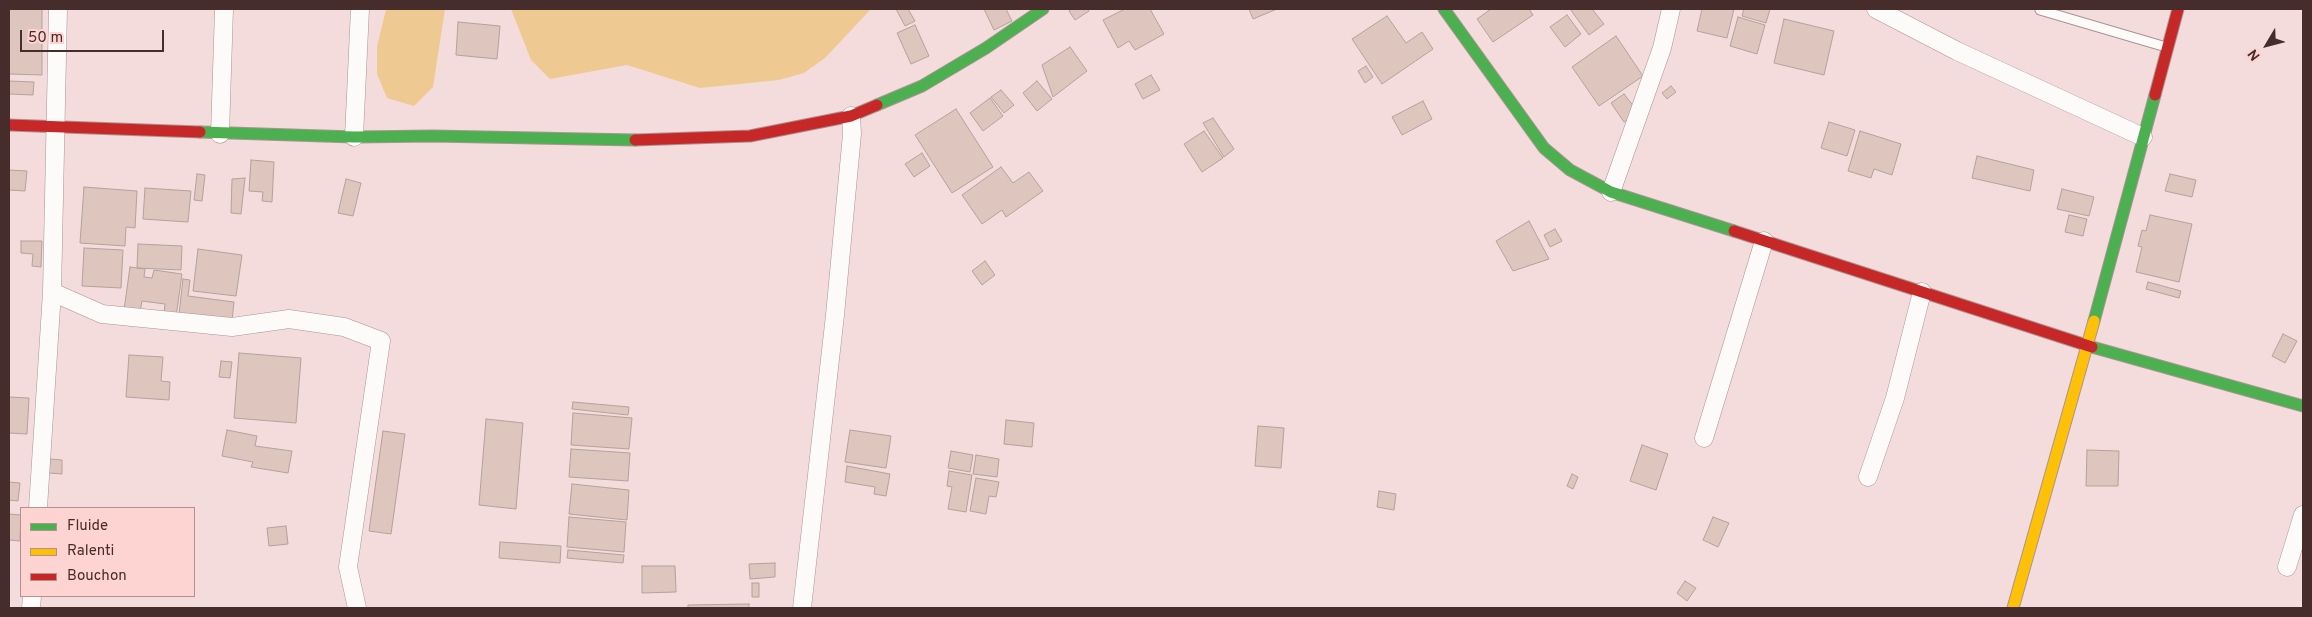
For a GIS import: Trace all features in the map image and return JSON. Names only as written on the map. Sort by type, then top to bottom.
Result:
[{"type":"street","points":[[38,507],[52,292],[58,9]]},
{"type":"street","points":[[220,134],[224,9]]},
{"type":"street","points":[[354,138],[360,9]]},
{"type":"street","points":[[9,125],[354,138],[433,136],[632,140],[750,136],[851,116],[922,86],[986,48],[1043,9]]},
{"type":"street","points":[[1444,9],[1544,148],[1570,170],[1611,192],[2087,346],[2303,406]]},
{"type":"street","points":[[1611,192],[1662,48],[1671,9]]},
{"type":"street","points":[[1876,9],[1957,51],[2143,137]]},
{"type":"street","points":[[2013,608],[2087,346],[2178,9]]},
{"type":"street","points":[[802,608],[835,315],[852,134],[851,116]]},
{"type":"street","points":[[1704,438],[1764,241]]},
{"type":"street","points":[[52,292],[102,314],[232,326],[289,319],[344,327],[380,341],[348,567],[357,608]]},
{"type":"street","points":[[1868,477],[1895,398],[1922,292]]},
{"type":"street","points":[[2287,567],[2303,515]]},
{"type":"lane","points":[[2040,10],[2167,47]]},
{"type":"shaded area","points":[[386,9],[445,9],[433,87],[414,106],[387,98],[377,74],[377,47]]},
{"type":"shaded area","points":[[511,9],[871,9],[825,58],[804,73],[779,80],[700,88],[627,65],[550,79],[531,60]]},
{"type":"building","points":[[9,9],[42,9],[42,75],[9,74]]},
{"type":"building","points":[[896,9],[908,9],[915,21],[905,26]]},
{"type":"building","points":[[984,9],[1006,9],[1012,21],[994,30]]},
{"type":"building","points":[[1072,9],[1088,9],[1089,11],[1075,20],[1069,11]]},
{"type":"building","points":[[1125,9],[1150,9],[1164,34],[1135,50],[1129,41],[1118,48],[1103,20]]},
{"type":"building","points":[[1249,9],[1277,9],[1253,19]]},
{"type":"building","points":[[1491,9],[1529,9],[1533,15],[1493,42],[1477,19]]},
{"type":"building","points":[[1570,9],[1592,9],[1604,24],[1589,35]]},
{"type":"building","points":[[1702,9],[1734,9],[1727,38],[1697,31]]},
{"type":"building","points":[[1744,9],[1770,9],[1766,23],[1742,16]]},
{"type":"building","points":[[1567,15],[1581,34],[1565,47],[1550,27]]},
{"type":"building","points":[[1387,16],[1406,43],[1422,32],[1433,49],[1382,84],[1352,39]]},
{"type":"building","points":[[1738,17],[1765,25],[1757,54],[1730,46]]},
{"type":"building","points":[[1784,19],[1834,31],[1824,75],[1774,63]]},
{"type":"building","points":[[458,22],[500,26],[497,59],[456,55]]},
{"type":"building","points":[[915,25],[929,56],[911,64],[897,33]]},
{"type":"building","points":[[1616,36],[1643,76],[1599,106],[1572,67]]},
{"type":"building","points":[[1070,47],[1087,71],[1053,97],[1042,65]]},
{"type":"building","points":[[1366,66],[1373,77],[1365,83],[1358,71]]},
{"type":"building","points":[[1151,75],[1160,90],[1143,99],[1135,84]]},
{"type":"building","points":[[9,81],[34,82],[33,95],[9,94]]},
{"type":"building","points":[[1037,81],[1052,99],[1037,111],[1023,93]]},
{"type":"building","points":[[1671,86],[1676,92],[1667,99],[1662,93]]},
{"type":"building","points":[[1001,90],[1014,105],[1004,113],[991,97]]},
{"type":"building","points":[[1624,94],[1638,112],[1624,122],[1611,103]]},
{"type":"building","points":[[990,98],[1003,116],[983,131],[970,113]]},
{"type":"building","points":[[1423,101],[1432,119],[1402,135],[1392,117]]},
{"type":"building","points":[[956,109],[993,167],[952,193],[915,135]]},
{"type":"building","points":[[1213,118],[1234,149],[1224,157],[1203,123]]},
{"type":"building","points":[[1829,122],[1855,130],[1847,156],[1821,148]]},
{"type":"building","points":[[1204,131],[1223,158],[1202,172],[1184,144]]},
{"type":"building","points":[[1860,131],[1901,144],[1892,175],[1874,169],[1871,178],[1848,171]]},
{"type":"building","points":[[922,153],[930,166],[914,177],[905,164]]},
{"type":"building","points":[[1977,156],[2034,170],[2030,191],[1972,178]]},
{"type":"building","points":[[251,160],[274,162],[272,202],[262,201],[263,192],[249,191]]},
{"type":"building","points":[[1001,167],[1013,183],[1029,172],[1043,191],[1006,217],[1002,210],[982,224],[962,195]]},
{"type":"building","points":[[9,170],[27,171],[25,191],[9,190]]},
{"type":"building","points":[[197,174],[205,175],[202,201],[194,200]]},
{"type":"building","points":[[2170,174],[2196,180],[2192,197],[2165,191]]},
{"type":"building","points":[[245,178],[241,214],[231,213],[232,179]]},
{"type":"building","points":[[346,179],[361,183],[353,216],[338,213]]},
{"type":"building","points":[[84,187],[137,191],[135,228],[126,227],[125,246],[80,243]]},
{"type":"building","points":[[145,188],[191,191],[188,222],[143,219]]},
{"type":"building","points":[[2062,189],[2094,197],[2089,216],[2057,209]]},
{"type":"building","points":[[2069,215],[2087,219],[2083,236],[2065,232]]},
{"type":"building","points":[[2150,215],[2192,224],[2179,282],[2136,272],[2142,247],[2138,246],[2142,230],[2146,231]]},
{"type":"building","points":[[1529,221],[1549,259],[1513,271],[1496,241]]},
{"type":"building","points":[[1555,229],[1562,241],[1550,247],[1544,235]]},
{"type":"building","points":[[21,241],[42,241],[41,267],[32,266],[33,254],[21,253]]},
{"type":"building","points":[[138,244],[182,246],[181,270],[137,268]]},
{"type":"building","points":[[84,248],[123,250],[121,288],[82,286]]},
{"type":"building","points":[[198,249],[242,255],[236,296],[193,291]]},
{"type":"building","points":[[985,261],[995,275],[982,285],[972,271]]},
{"type":"building","points":[[130,267],[145,269],[144,277],[152,278],[154,270],[182,274],[176,317],[164,315],[165,304],[142,301],[140,312],[124,310]]},
{"type":"building","points":[[183,279],[190,280],[188,296],[234,302],[232,321],[179,314]]},
{"type":"building","points":[[2148,282],[2181,291],[2179,298],[2146,289]]},
{"type":"building","points":[[2283,334],[2297,341],[2285,363],[2272,356]]},
{"type":"building","points":[[239,353],[301,358],[296,423],[234,418]]},
{"type":"building","points":[[129,355],[163,357],[161,381],[170,382],[169,400],[126,397]]},
{"type":"building","points":[[221,361],[232,362],[230,378],[219,377]]},
{"type":"building","points":[[9,397],[29,398],[27,434],[9,433]]},
{"type":"building","points":[[573,402],[629,407],[628,415],[572,409]]},
{"type":"building","points":[[573,413],[632,418],[629,449],[571,445]]},
{"type":"building","points":[[486,419],[523,423],[516,509],[479,505]]},
{"type":"building","points":[[1006,420],[1034,423],[1032,447],[1004,444]]},
{"type":"building","points":[[1258,426],[1284,428],[1281,468],[1255,466]]},
{"type":"building","points":[[227,430],[257,436],[255,446],[292,451],[288,473],[251,467],[253,462],[222,456]]},
{"type":"building","points":[[850,430],[891,436],[886,468],[845,462]]},
{"type":"building","points":[[383,431],[405,434],[391,534],[369,531]]},
{"type":"building","points":[[1642,445],[1668,454],[1656,490],[1630,481]]},
{"type":"building","points":[[571,449],[630,453],[628,481],[569,477]]},
{"type":"building","points":[[2087,450],[2119,451],[2118,486],[2086,486]]},
{"type":"building","points":[[951,451],[973,455],[970,472],[948,468]]},
{"type":"building","points":[[976,455],[999,459],[997,477],[973,474]]},
{"type":"building","points":[[50,459],[62,460],[62,474],[49,473]]},
{"type":"building","points":[[847,466],[890,474],[886,496],[874,494],[875,487],[845,482]]},
{"type":"building","points":[[949,471],[972,475],[966,512],[948,509],[952,487],[947,486]]},
{"type":"building","points":[[1572,474],[1578,477],[1573,489],[1567,486]]},
{"type":"building","points":[[976,478],[999,482],[996,497],[989,496],[986,514],[970,511]]},
{"type":"building","points":[[9,482],[20,483],[18,501],[9,500]]},
{"type":"building","points":[[572,484],[629,490],[627,520],[569,514]]},
{"type":"building","points":[[1379,491],[1396,494],[1394,510],[1377,507]]},
{"type":"building","points":[[9,514],[20,515],[20,541],[9,540]]},
{"type":"building","points":[[569,517],[626,522],[624,552],[567,547]]},
{"type":"building","points":[[1713,517],[1729,523],[1718,547],[1703,540]]},
{"type":"building","points":[[286,526],[288,544],[269,546],[267,528]]},
{"type":"building","points":[[500,542],[561,546],[560,563],[499,558]]},
{"type":"building","points":[[568,550],[624,555],[623,563],[567,558]]},
{"type":"building","points":[[775,563],[775,577],[750,579],[749,564]]},
{"type":"building","points":[[642,566],[675,566],[676,592],[642,593]]},
{"type":"building","points":[[1685,581],[1696,588],[1687,601],[1677,593]]},
{"type":"building","points":[[752,583],[759,583],[759,597],[752,597]]},
{"type":"building","points":[[749,604],[749,608],[688,608],[688,605]]},
{"type":"traffic: fast","points":[[877,105],[922,86],[986,48],[1043,9]]},
{"type":"traffic: fast","points":[[1444,9],[1544,148],[1570,170],[1611,192],[1734,231]]},
{"type":"traffic: fast","points":[[2094,321],[2155,95]]},
{"type":"traffic: fast","points":[[200,132],[354,137],[433,136],[635,140]]},
{"type":"traffic: fast","points":[[2092,347],[2303,406]]},
{"type":"traffic: slow","points":[[2013,608],[2094,321]]},
{"type":"traffic: jam","points":[[2155,95],[2178,9]]},
{"type":"traffic: jam","points":[[635,140],[750,136],[851,116],[877,105]]},
{"type":"traffic: jam","points":[[9,125],[200,132]]},
{"type":"traffic: jam","points":[[1734,231],[2092,347]]}]
